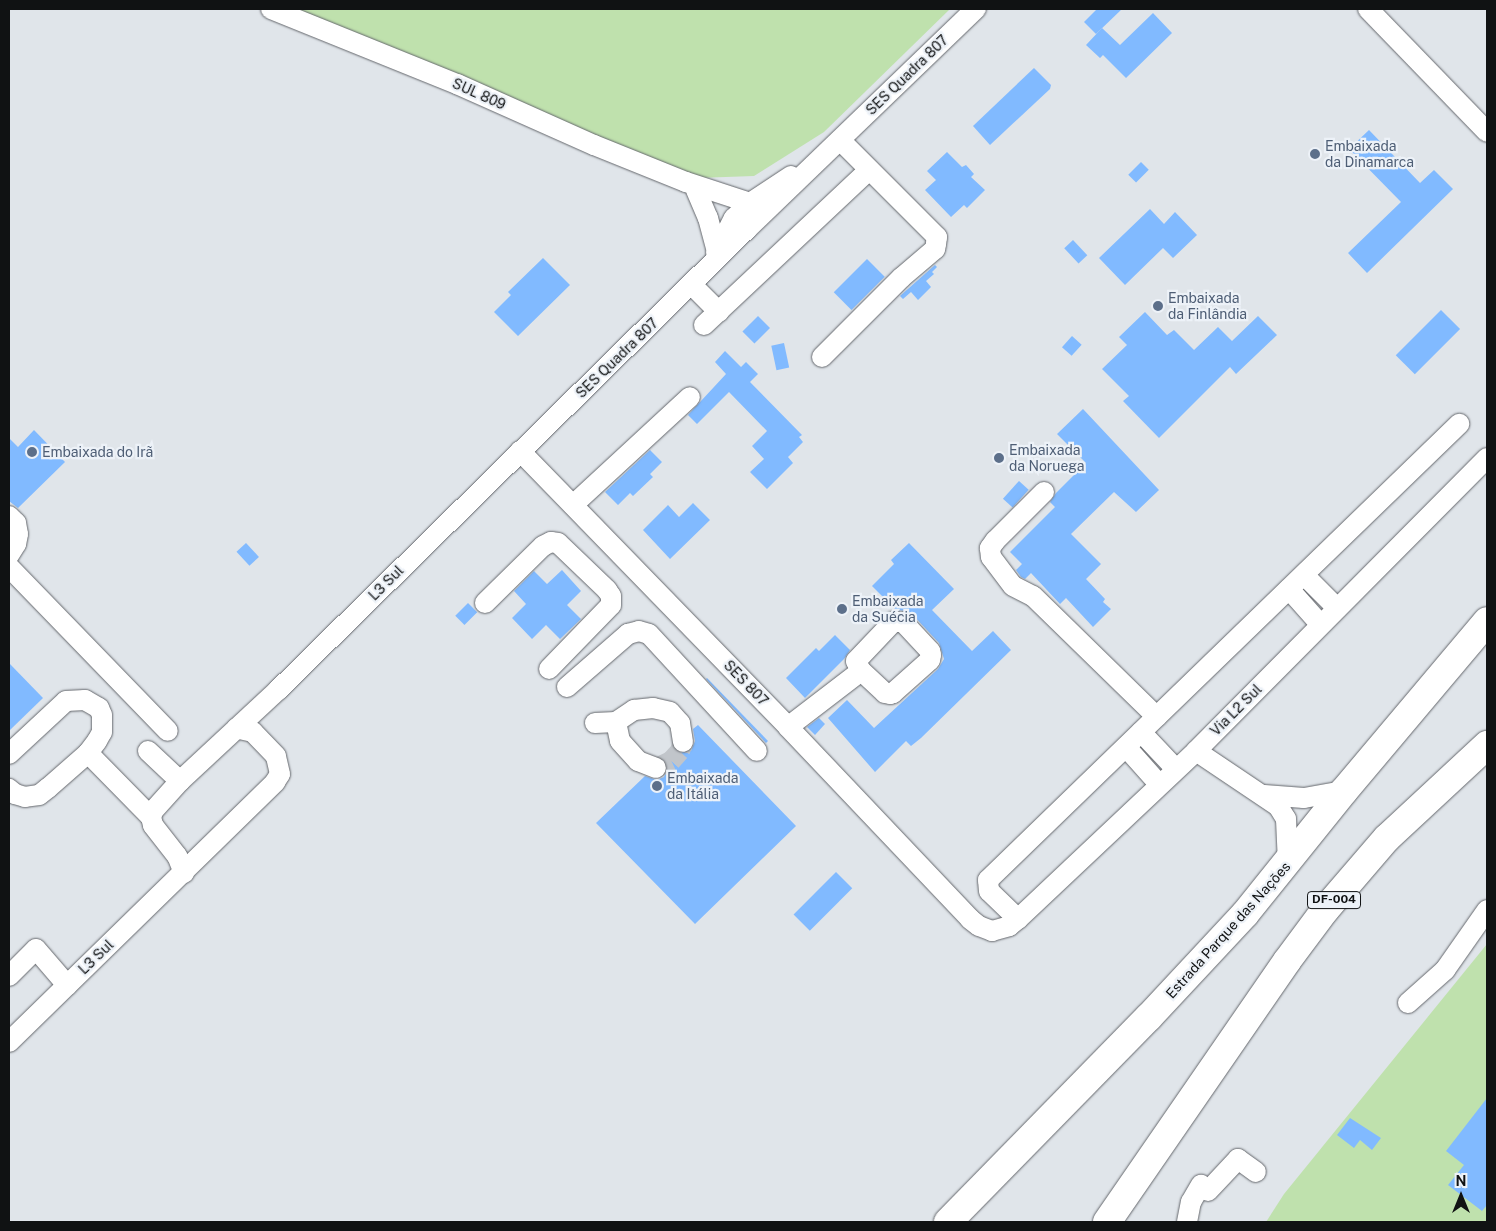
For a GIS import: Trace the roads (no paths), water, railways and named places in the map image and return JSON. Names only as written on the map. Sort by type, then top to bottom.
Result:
[{"type":"highway","name":"Estrada Parque das Nações","points":[[948,1222],[1148,1018],[1245,914],[1288,863],[1344,791],[1487,620]]},
{"type":"highway","name":"DF-004","points":[[1106,1222],[1287,961],[1325,910],[1387,838],[1487,745]]},
{"type":"street","name":"SUL 809","points":[[270,9],[457,84],[594,146],[699,188],[759,206]]},
{"type":"street","name":"SES Quadra 807","points":[[759,206],[817,162],[976,9]]},
{"type":"street","points":[[1368,9],[1487,132]]},
{"type":"street","points":[[822,358],[935,248],[937,237],[840,140]]},
{"type":"street","name":"SES Quadra 807","points":[[520,451],[692,284],[740,224],[790,176],[817,162]]},
{"type":"street","points":[[704,325],[869,170]]},
{"type":"street","points":[[714,258],[708,218],[699,188],[767,184],[790,176]]},
{"type":"street","name":"SUL 809","points":[[699,188],[740,224]]},
{"type":"street","points":[[692,284],[719,312]]},
{"type":"street","points":[[573,505],[690,397]]},
{"type":"street","points":[[1018,919],[989,891],[988,880],[1459,424]]},
{"type":"street","name":"SES 807","points":[[520,451],[788,727],[970,919]]},
{"type":"street","name":"L3 Sul","points":[[151,817],[153,811],[180,781],[246,724],[520,451]]},
{"type":"street","name":"Via L2 Sul","points":[[970,919],[979,926],[992,930],[1009,926],[1018,919],[1196,751],[1320,624],[1487,458]]},
{"type":"street","points":[[1044,492],[995,541],[990,548],[991,557],[1013,586],[1033,596],[1157,717]]},
{"type":"street","points":[[9,516],[16,523],[18,534],[16,544],[9,554]]},
{"type":"street","points":[[485,603],[550,542],[558,543],[607,590],[611,596],[611,605],[549,669]]},
{"type":"street","points":[[9,567],[168,731]]},
{"type":"street","points":[[1304,575],[1337,608]]},
{"type":"street","points":[[1289,589],[1320,624]]},
{"type":"street","points":[[567,687],[628,634],[638,631],[649,634],[757,751]]},
{"type":"street","points":[[788,727],[861,671]]},
{"type":"street","points":[[9,754],[66,701],[80,699],[92,703],[102,715],[102,732],[88,753],[39,795],[25,797],[15,794],[9,789]]},
{"type":"street","points":[[596,723],[616,722],[634,710],[653,708],[670,712],[680,723],[683,742]]},
{"type":"street","points":[[616,722],[620,741],[638,761],[656,768]]},
{"type":"street","name":"L3 Sul","points":[[9,1042],[185,863],[275,782],[280,774],[276,756],[246,724]]},
{"type":"street","points":[[1141,732],[1176,769]]},
{"type":"street","points":[[1126,748],[1159,784]]},
{"type":"street","points":[[148,751],[180,781]]},
{"type":"street","points":[[1196,751],[1278,806],[1286,819],[1288,863]]},
{"type":"street","points":[[88,753],[151,817],[153,824],[185,863]]},
{"type":"street","points":[[1264,795],[1304,798],[1344,791]]},
{"type":"street","points":[[1408,1004],[1445,970],[1487,910]]},
{"type":"street","points":[[10,974],[36,949],[67,985]]},
{"type":"street","points":[[1187,1222],[1191,1202],[1238,1159],[1256,1172]]},
{"type":"tunnel","points":[[656,768],[671,761],[680,751],[683,742]]},
{"type":"place","name":"Embaixada da Dinamarca","points":[[1315,154]]},
{"type":"place","name":"Embaixada da Finlândia","points":[[1158,306]]},
{"type":"place","name":"Embaixada do Irã","points":[[32,452]]},
{"type":"place","name":"Embaixada da Noruega","points":[[999,458]]},
{"type":"place","name":"Embaixada da Suécia","points":[[842,609]]},
{"type":"place","name":"Embaixada da Itália","points":[[657,786]]}]
